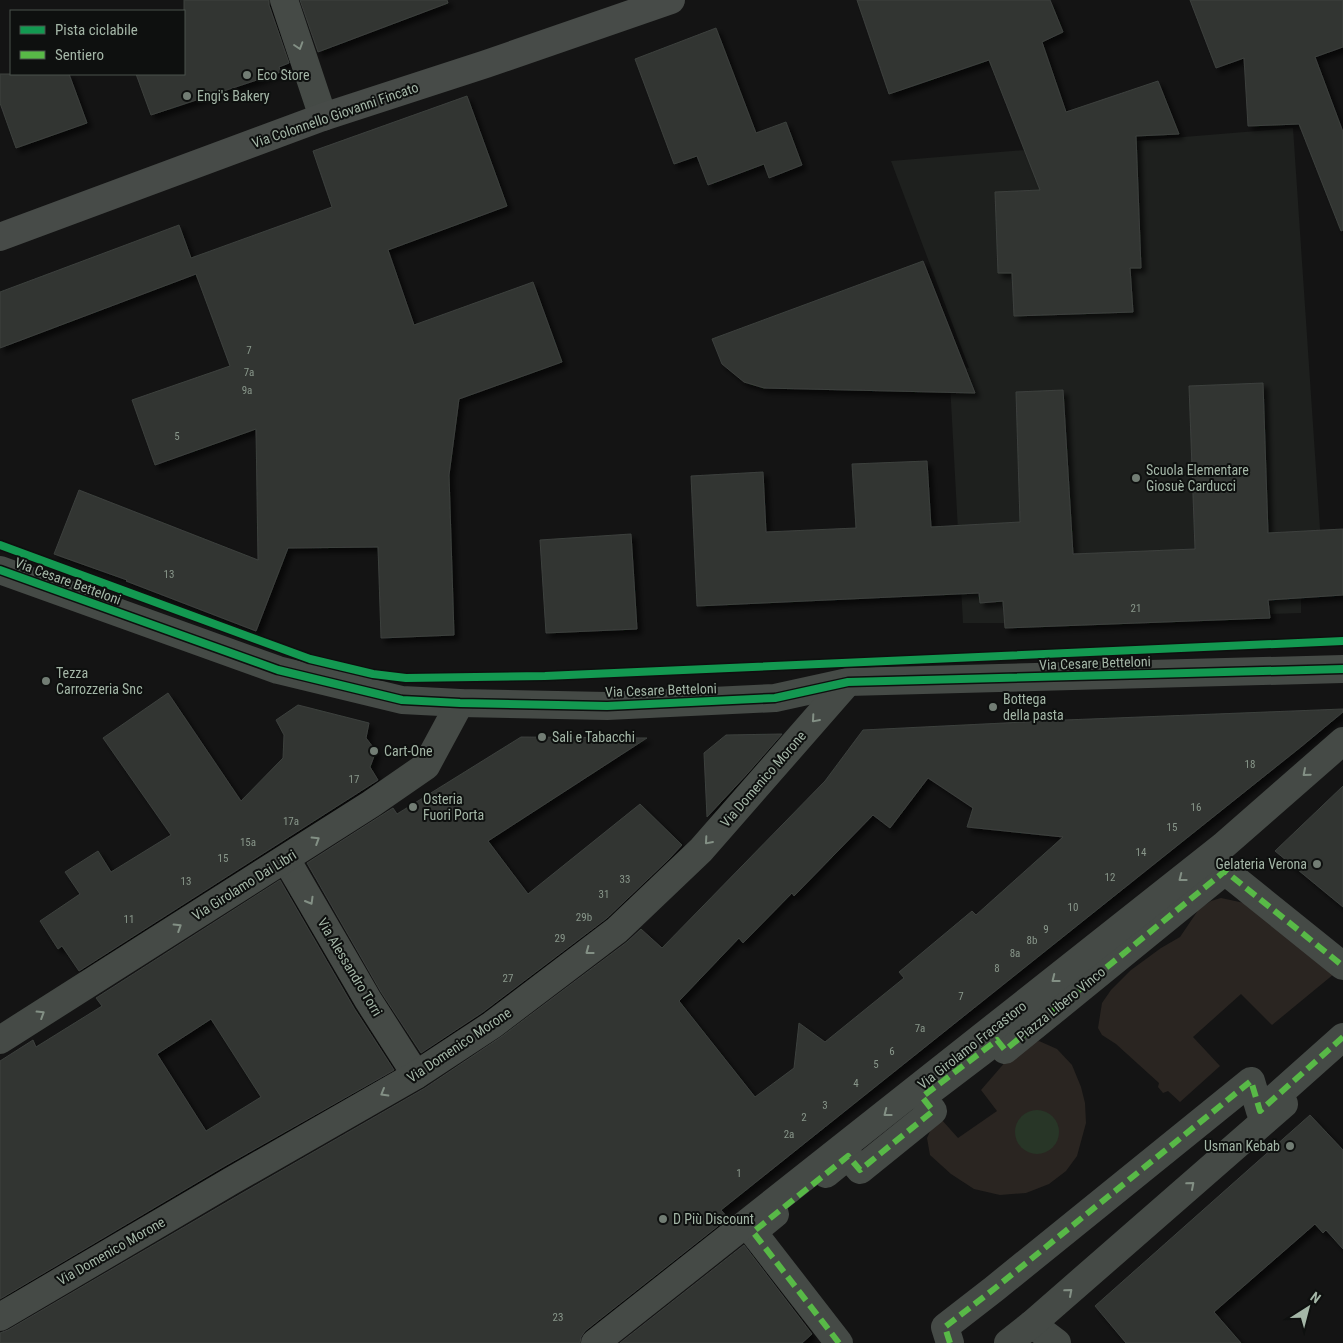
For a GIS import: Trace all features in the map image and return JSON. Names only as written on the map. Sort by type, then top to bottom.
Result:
[{"type":"main road","name":"Via Colonnello Giovanni Fincato","points":[[0,237],[323,118],[672,0]]},
{"type":"street","points":[[284,0],[323,118]]},
{"type":"street","name":"Via Cesare Betteloni","points":[[0,570],[278,670],[402,700],[607,706],[774,698],[848,682],[1343,669]]},
{"type":"street","name":"Via Domenico Morone","points":[[0,1317],[416,1075],[492,1025],[617,930],[701,850],[848,682]]},
{"type":"street","name":"Via Girolamo Dai Libri","points":[[0,1040],[286,859],[426,766],[460,703]]},
{"type":"street","name":"Via Girolamo Fracastoro","points":[[595,1343],[1223,846],[1343,741]]},
{"type":"street","name":"Via Alessandro Torri","points":[[286,859],[368,1000],[416,1075]]},
{"type":"street","name":"Piazza Libero Vinco","points":[[839,1343],[753,1232],[848,1156],[860,1170],[933,1111],[922,1097],[997,1040],[1005,1050],[1225,871],[1343,966]]},
{"type":"street","points":[[950,1343],[945,1327],[1251,1081],[1260,1111],[1343,1037]]},
{"type":"street","points":[[1008,1343],[1343,1052]]},
{"type":"street","points":[[1032,1324],[1057,1343]]},
{"type":"shaded area","name":"Scuola Elementare Giosuè Carducci","points":[[1293,128],[1324,588],[1301,589],[1301,613],[1270,614],[1270,618],[1005,628],[1004,623],[963,623],[949,365],[969,368],[891,161]]},
{"type":"shaded area","points":[[1221,898],[1249,904],[1340,969],[1272,1025],[1241,994],[1193,1037],[1220,1066],[1180,1102],[1168,1091],[1163,1093],[1158,1087],[1159,1083],[1116,1044],[1102,1035],[1098,1028],[1102,1003],[1111,990],[1131,970],[1180,937],[1199,909],[1211,901]]},
{"type":"shaded area","points":[[1039,1041],[1057,1049],[1072,1065],[1081,1087],[1085,1103],[1086,1123],[1077,1156],[1066,1171],[1049,1184],[1026,1193],[1000,1195],[974,1189],[951,1174],[930,1155],[927,1138],[932,1127],[941,1119],[958,1138],[997,1111],[981,1090],[1017,1049]]},
{"type":"shaded area","points":[[1033,1110],[1041,1110],[1053,1116],[1059,1132],[1053,1148],[1041,1154],[1033,1154],[1021,1148],[1015,1136],[1015,1128],[1021,1116]]},
{"type":"building","points":[[184,0],[269,0],[269,5],[289,63],[279,67],[281,72],[151,115],[136,75],[185,75]]},
{"type":"building","points":[[300,0],[447,0],[448,3],[318,52]]},
{"type":"building","points":[[857,0],[1050,0],[1063,32],[1042,42],[1066,112],[1158,81],[1179,134],[1136,136],[1141,268],[1130,268],[1133,312],[1014,316],[1012,273],[998,273],[995,192],[1040,190],[989,60],[889,94]]},
{"type":"building","points":[[1190,0],[1343,0],[1343,47],[1315,57],[1343,132],[1343,230],[1341,231],[1299,124],[1248,126],[1244,58],[1216,68]]},
{"type":"building","points":[[716,28],[756,133],[786,122],[802,165],[769,178],[764,164],[708,185],[697,156],[674,164],[635,59]]},
{"type":"building","points":[[0,74],[69,75],[87,123],[16,148],[0,103]]},
{"type":"building","points":[[467,96],[507,206],[388,250],[414,325],[533,282],[562,362],[459,399],[449,475],[454,635],[381,638],[378,547],[288,548],[256,631],[127,580],[54,554],[79,490],[258,560],[256,429],[155,465],[132,400],[230,366],[196,274],[0,348],[0,292],[179,225],[191,258],[332,207],[313,151]]},
{"type":"building","points":[[923,261],[975,393],[764,388],[744,382],[722,364],[712,339]]},
{"type":"building","points":[[1263,383],[1268,533],[1343,529],[1343,595],[1268,600],[1270,618],[1005,628],[1003,601],[980,603],[979,593],[697,606],[691,476],[763,472],[766,532],[856,528],[852,464],[927,461],[931,527],[1020,522],[1016,392],[1063,390],[1073,554],[1195,549],[1189,386]]},
{"type":"building","points":[[631,534],[637,629],[546,633],[540,540]]},
{"type":"building","points":[[168,693],[241,801],[283,758],[284,735],[276,720],[298,705],[369,723],[366,738],[376,751],[370,767],[378,780],[79,971],[62,946],[58,949],[40,921],[80,894],[65,872],[98,851],[111,872],[171,835],[103,738]]},
{"type":"building","points":[[1343,709],[1343,712],[1302,746],[721,1210],[728,1218],[585,1331],[580,1343],[0,1343],[0,1333],[425,1088],[501,1037],[627,942],[641,929],[662,948],[825,781],[863,730]],"holes":[[[928,778],[973,808],[967,827],[1063,837],[976,915],[972,911],[899,972],[904,978],[825,1042],[799,1023],[794,1068],[755,1097],[679,1001],[739,938],[743,943],[792,893],[794,896],[873,815],[890,828]]]},
{"type":"building","points":[[782,734],[707,817],[704,753],[726,735]]},
{"type":"building","points":[[521,737],[647,738],[488,841],[528,894],[640,804],[682,845],[607,918],[483,1012],[421,1053],[381,992],[307,863],[393,808],[397,814]]},
{"type":"building","points":[[1343,786],[1343,907],[1275,851]]},
{"type":"building","points":[[280,880],[354,1008],[394,1070],[223,1167],[0,1299],[0,1061],[33,1040],[36,1047],[102,1006],[96,998]],"holes":[[[211,1019],[261,1097],[206,1131],[157,1054]]]},
{"type":"building","points":[[1310,1115],[1343,1150],[1343,1249],[1326,1230],[1323,1233],[1315,1224],[1214,1312],[1241,1343],[1126,1343],[1095,1306]]},
{"type":"building","points":[[744,1245],[812,1334],[802,1343],[620,1343]]},
{"type":"marked path","points":[[839,1343],[753,1232],[848,1156],[860,1170],[933,1111],[922,1097],[997,1040],[1005,1050],[1225,871],[1343,966]]},
{"type":"marked path","points":[[950,1343],[945,1327],[1251,1081],[1260,1111],[1343,1037]]},
{"type":"cycle path","points":[[0,545],[310,659],[373,674],[406,678],[545,676],[1343,641]]},
{"type":"cycle path","points":[[0,570],[278,670],[402,700],[607,706],[775,698],[848,682],[1343,669]]},
{"type":"place","name":"Eco Store","points":[[247,75]]},
{"type":"place","name":"Engi's Bakery","points":[[187,96]]},
{"type":"place","name":"Scuola Elementare Giosuè Carducci","points":[[1136,478]]},
{"type":"place","name":"Tezza Carrozzeria Snc","points":[[46,681]]},
{"type":"place","name":"Bottega della pasta","points":[[993,707]]},
{"type":"place","name":"Sali e Tabacchi","points":[[542,737]]},
{"type":"place","name":"Cart-One","points":[[374,751]]},
{"type":"place","name":"Osteria Fuori Porta","points":[[413,807]]},
{"type":"place","name":"Gelateria Verona","points":[[1317,864]]},
{"type":"place","name":"Usman Kebab","points":[[1290,1146]]},
{"type":"place","name":"D Più Discount","points":[[663,1219]]}]
